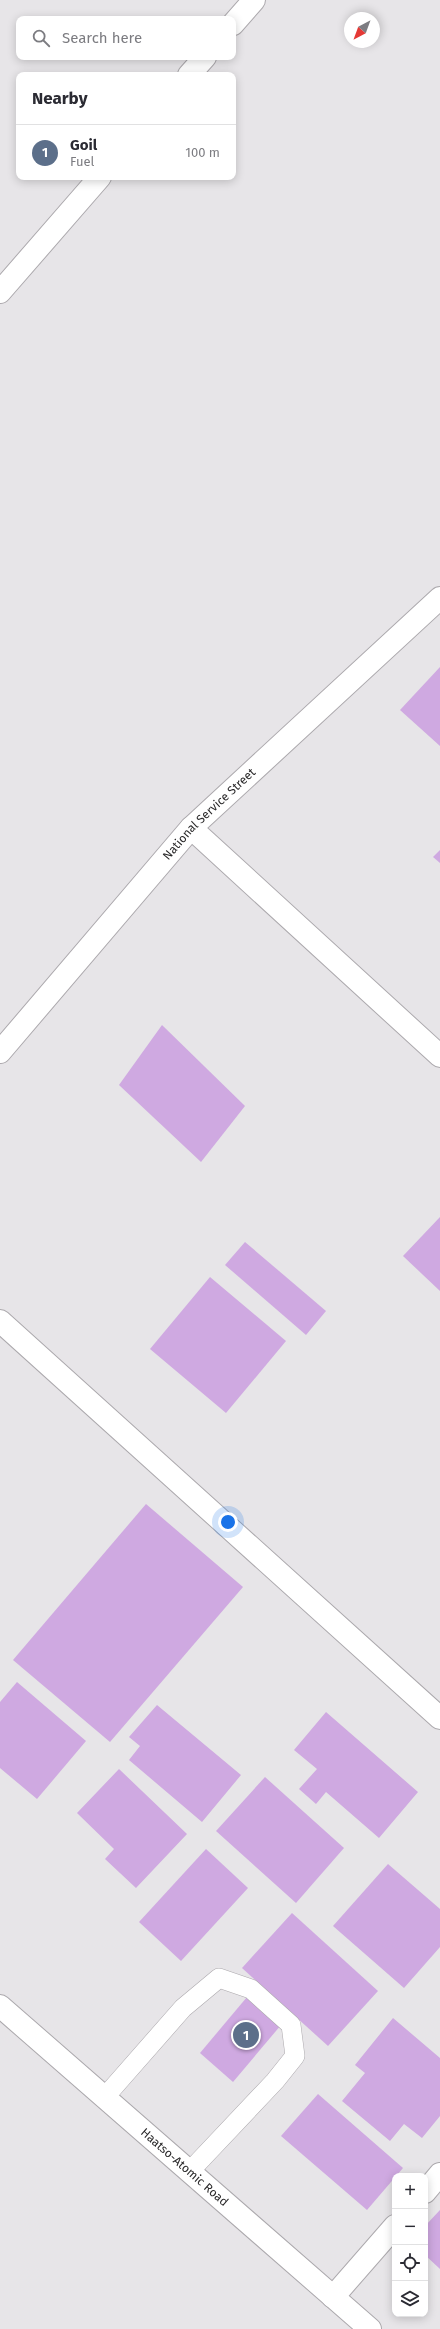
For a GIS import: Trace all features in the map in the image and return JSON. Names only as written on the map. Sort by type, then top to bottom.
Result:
[{"type":"street","points":[[236,21],[254,0]]},
{"type":"street","points":[[192,72],[202,60]]},
{"type":"street","points":[[0,292],[97,180]]},
{"type":"street","name":"National Service Street","points":[[0,1052],[191,828],[440,598]]},
{"type":"street","points":[[191,828],[440,1056]]},
{"type":"street","points":[[0,1321],[440,1718]]},
{"type":"street","name":"Haatso-Atomic Road","points":[[0,2006],[370,2329]]},
{"type":"street","points":[[428,2188],[440,2174]]},
{"type":"street","points":[[333,2297],[392,2229]]},
{"type":"lane","points":[[104,2098],[183,2008],[219,1978],[251,1989],[291,2024],[295,2056],[275,2081],[190,2171]]},
{"type":"building","points":[[440,667],[440,746],[400,710]]},
{"type":"building","points":[[440,850],[440,863],[433,857]]},
{"type":"building","points":[[162,1025],[245,1106],[201,1162],[119,1085]]},
{"type":"building","points":[[440,1217],[440,1291],[403,1256]]},
{"type":"building","points":[[245,1242],[326,1311],[306,1335],[225,1265]]},
{"type":"building","points":[[210,1277],[286,1341],[226,1413],[150,1349]]},
{"type":"building","points":[[146,1504],[243,1587],[110,1742],[13,1660]]},
{"type":"building","points":[[17,1682],[86,1741],[37,1799],[0,1768],[0,1702]]},
{"type":"building","points":[[157,1705],[241,1775],[202,1822],[129,1760],[140,1746],[129,1737]]},
{"type":"building","points":[[326,1712],[418,1792],[379,1838],[326,1792],[316,1804],[299,1789],[317,1769],[294,1750]]},
{"type":"building","points":[[119,1769],[187,1834],[136,1888],[105,1859],[114,1849],[77,1813]]},
{"type":"building","points":[[265,1777],[344,1848],[296,1903],[216,1831]]},
{"type":"building","points":[[206,1849],[248,1888],[181,1961],[139,1922]]},
{"type":"building","points":[[388,1864],[440,1909],[440,1947],[404,1988],[333,1926]]},
{"type":"building","points":[[292,1913],[378,1991],[328,2046],[242,1968]]},
{"type":"building","points":[[247,1997],[281,2025],[233,2082],[200,2053]]},
{"type":"building","points":[[393,2018],[440,2058],[440,2116],[422,2138],[404,2124],[390,2141],[342,2101],[365,2073],[355,2065]]},
{"type":"building","points":[[318,2094],[403,2168],[399,2173],[392,2173],[392,2181],[367,2210],[281,2136]]},
{"type":"building","points":[[440,2210],[440,2269],[428,2258],[428,2223]]},
{"type":"place","name":"Goil","points":[[246,2035]]}]
